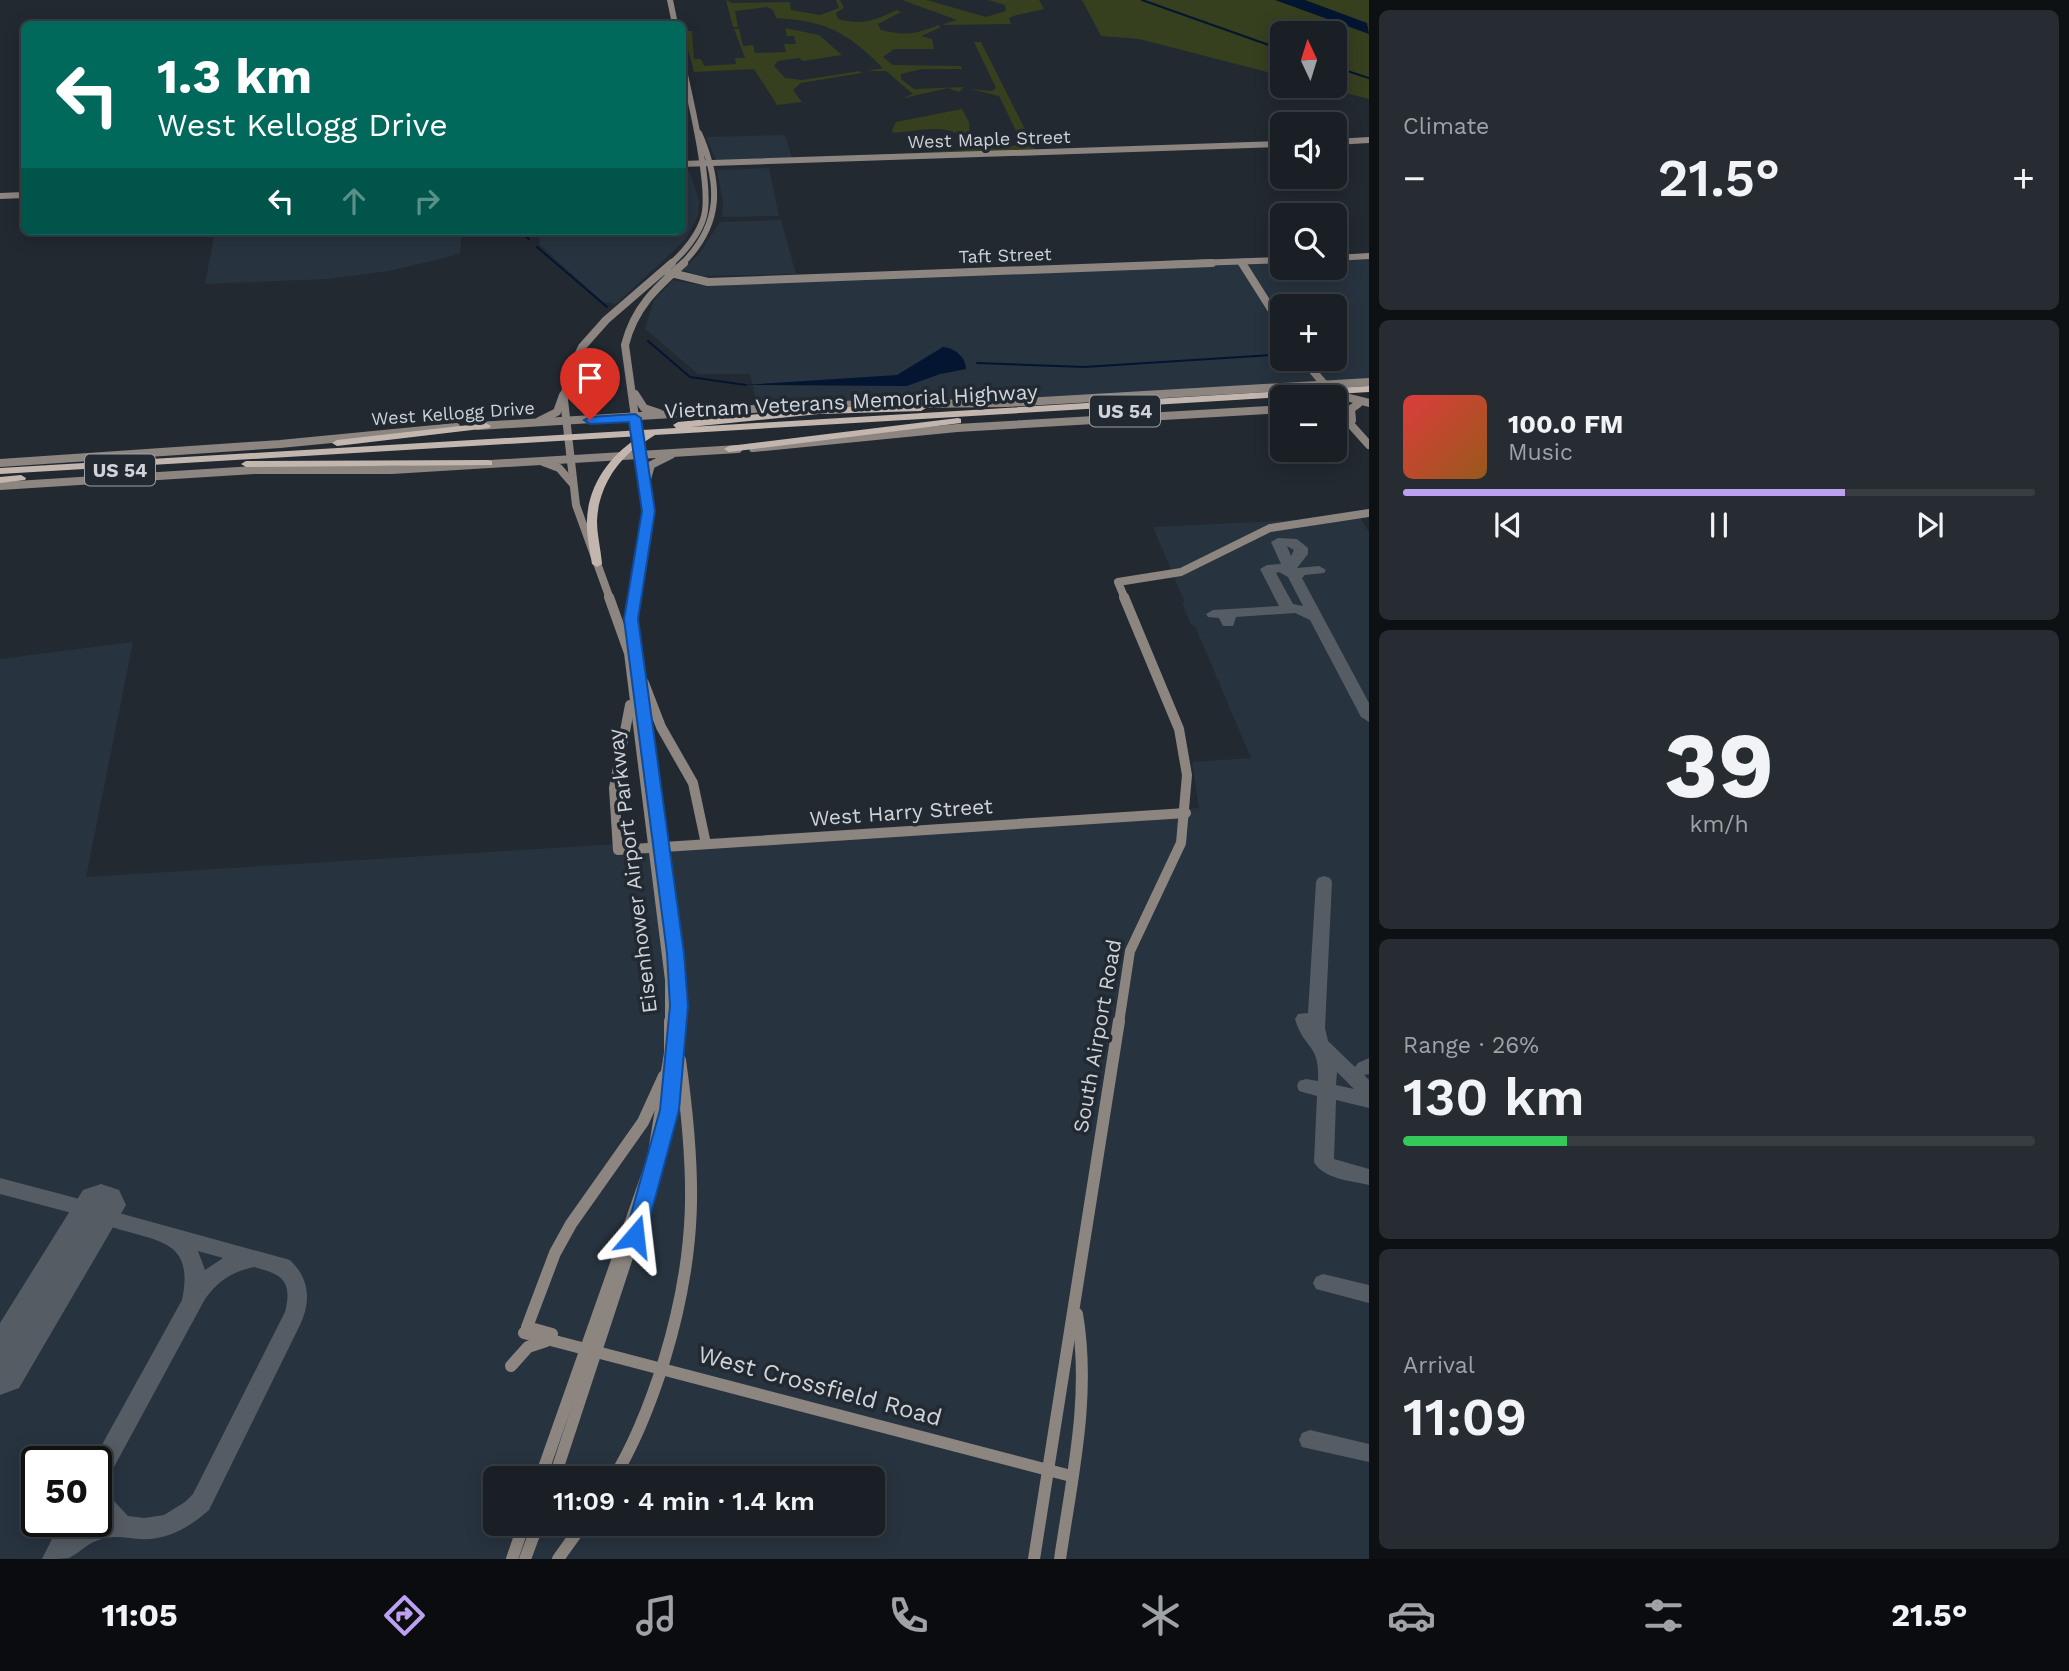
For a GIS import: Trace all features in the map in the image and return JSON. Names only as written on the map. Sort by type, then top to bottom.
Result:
[{"type":"highway","name":"Vietnam Veterans Memorial Highway","points":[[0,470],[1076,408],[1270,391]]},
{"type":"highway","points":[[1347,400],[1363,393]]},
{"type":"highway","name":"Vietnam Veterans Memorial Highway","points":[[0,480],[1270,402]]},
{"type":"highway","points":[[758,409],[1076,408]]},
{"type":"highway","points":[[597,564],[592,522],[593,502],[608,471],[627,450],[642,439],[693,421],[855,409]]},
{"type":"highway","points":[[729,449],[967,420]]},
{"type":"highway","points":[[173,461],[486,426]]},
{"type":"highway","points":[[229,464],[488,463]]},
{"type":"main road","points":[[670,0],[674,21]]},
{"type":"main road","points":[[686,80],[697,129],[697,165],[708,219]]},
{"type":"main road","points":[[697,129],[706,148],[715,199],[708,219]]},
{"type":"main road","points":[[1347,142],[1369,141]]},
{"type":"main road","name":"West Maple Street","points":[[686,166],[1270,144]]},
{"type":"main road","points":[[0,196],[21,195]]},
{"type":"main road","name":"Eisenhower Airport Parkway","points":[[654,824],[639,670],[631,619],[648,521],[625,345],[628,325],[640,303],[688,248],[708,219]]},
{"type":"main road","points":[[1347,258],[1369,257]]},
{"type":"main road","name":"Taft Street","points":[[667,272],[705,281],[728,281],[1270,261]]},
{"type":"main road","points":[[1242,262],[1270,307]]},
{"type":"main road","name":"Eisenhower Airport Parkway","points":[[601,1326],[653,1159],[668,1066],[670,980],[660,870],[629,653],[579,516],[573,487],[565,392],[568,376],[582,347],[667,272]]},
{"type":"main road","points":[[1311,371],[1321,385]]},
{"type":"main road","points":[[1316,371],[1329,380],[1363,393],[1351,409],[1352,420]]},
{"type":"main road","points":[[629,382],[636,399],[644,408],[677,415]]},
{"type":"main road","name":"West Kellogg Drive","points":[[0,463],[246,447],[405,430],[568,423],[843,404],[1007,403],[1270,390]]},
{"type":"main road","points":[[527,424],[556,412],[565,392]]},
{"type":"main road","points":[[0,486],[205,472],[392,470],[571,456],[805,445],[957,428],[1270,410]]},
{"type":"main road","points":[[1347,415],[1360,433]]},
{"type":"main road","points":[[1347,417],[1369,445]]},
{"type":"main road","points":[[646,494],[652,465],[664,456],[684,451]]},
{"type":"main road","points":[[529,460],[559,468],[573,487]]},
{"type":"main road","name":"South Airport Road","points":[[1034,1559],[1130,951],[1181,844],[1186,813],[1187,775],[1179,729],[1118,582],[1181,572],[1270,528],[1369,513]]},
{"type":"main road","points":[[639,670],[661,727],[693,783],[706,844]]},
{"type":"main road","name":"West Harry Street","points":[[633,692],[614,788],[618,850],[1186,813]]},
{"type":"main road","name":"Eisenhower Airport Parkway","points":[[558,1466],[584,1375],[660,1153],[670,1110],[677,1040],[676,953],[660,870]]},
{"type":"main road","points":[[620,1466],[647,1414],[688,1268],[691,1219],[686,1100],[677,1040]]},
{"type":"main road","points":[[525,1330],[555,1253],[571,1224],[643,1122],[668,1066]]},
{"type":"main road","name":"South Airport Road","points":[[1060,1559],[1085,1363],[1075,1309]]},
{"type":"main road","name":"West Crossfield Road","points":[[525,1330],[558,1342],[580,1346]]},
{"type":"main road","name":"West Crossfield Road","points":[[525,1330],[1071,1476]]},
{"type":"main road","points":[[511,1366],[532,1345],[558,1342]]},
{"type":"main road","name":"Eisenhower Airport Parkway","points":[[546,1466],[584,1375]]},
{"type":"main road","points":[[512,1559],[520,1536]]},
{"type":"main road","points":[[525,1559],[534,1536]]},
{"type":"main road","points":[[558,1559],[574,1536]]},
{"type":"shaded area","points":[[785,135],[792,158],[716,160],[706,137]]},
{"type":"shaded area","points":[[769,168],[779,216],[722,217],[723,203],[717,170]]},
{"type":"shaded area","points":[[686,172],[690,172],[699,201],[698,216],[686,239],[616,304],[603,302],[540,245],[539,235],[686,235]]},
{"type":"shaded area","points":[[781,220],[796,274],[702,276],[682,270],[699,254],[720,222]]},
{"type":"shaded area","points":[[214,235],[462,235],[460,254],[389,271],[328,279],[205,284]]},
{"type":"shaded area","points":[[1369,257],[1369,382],[1270,385],[1270,388],[1007,403],[758,409],[750,374],[698,374],[645,329],[654,300],[673,280],[700,285],[1270,261],[1270,280],[1347,280],[1347,258]]},
{"type":"shaded area","points":[[1360,517],[1369,532],[1369,1559],[0,1559],[0,659],[133,642],[86,877],[1199,808],[1192,762],[1251,758],[1195,626],[1191,625],[1182,603],[1185,603],[1153,527]]},
{"type":"green space","points":[[726,0],[732,3],[790,2],[791,10],[820,15],[839,8],[836,0],[840,0],[844,8],[836,13],[838,19],[854,22],[875,19],[897,10],[901,12],[878,24],[881,30],[910,33],[938,25],[941,27],[921,36],[932,39],[934,49],[894,49],[883,57],[893,65],[961,66],[962,69],[922,69],[901,74],[901,79],[914,89],[964,87],[959,92],[948,88],[900,99],[913,94],[886,71],[867,71],[883,68],[847,37],[809,22],[776,18],[773,10],[767,7],[735,11],[738,27],[733,27]]},
{"type":"green space","points":[[902,0],[927,0],[986,17],[1006,11],[1005,5],[988,0],[1039,0],[1044,9],[1013,16],[1009,18],[1011,24],[945,25],[943,24],[957,20]]},
{"type":"green space","points":[[1082,0],[1369,0],[1369,99],[1348,94],[1348,21],[1270,21],[1270,73],[1139,39],[1101,36]]},
{"type":"green space","points":[[785,28],[819,35],[842,55],[803,61],[799,58],[778,61],[774,66],[785,78],[802,80],[860,71],[862,73],[801,83],[793,90],[802,102],[777,105],[754,69],[694,72],[686,42],[686,31],[692,31],[694,59],[701,59],[704,66],[736,64],[735,58],[745,58],[734,29],[739,29],[743,46],[753,45],[755,53],[786,52],[784,44],[796,44],[794,36],[787,36]]},
{"type":"green space","points":[[974,42],[981,42],[1036,151],[879,155],[965,150],[970,147],[963,138],[946,130],[893,133],[892,130],[896,122],[962,109],[969,122],[970,138],[976,142],[1002,148],[1021,141],[999,96],[970,89],[992,91],[996,88]]},
{"type":"water","points":[[1275,0],[1305,0],[1367,23],[1369,34],[1348,26],[1348,21],[1333,21]]},
{"type":"water","points":[[943,347],[959,354],[966,369],[940,374],[907,386],[744,385],[897,375]]},
{"type":"waterway","points":[[1142,0],[1270,45]]},
{"type":"waterway","points":[[1348,71],[1369,78]]},
{"type":"waterway","points":[[524,235],[529,239]]},
{"type":"waterway","points":[[537,247],[607,307]]},
{"type":"waterway","points":[[648,341],[690,377],[746,385]]},
{"type":"waterway","points":[[977,363],[1084,367],[1270,355]]},
{"type":"taxiway","points":[[1278,542],[1292,542],[1301,548],[1301,554],[1289,566],[1278,542]]},
{"type":"taxiway","points":[[1289,566],[1295,578]]},
{"type":"taxiway","points":[[1293,574],[1281,568],[1267,569],[1287,607],[1295,609]]},
{"type":"taxiway","points":[[1295,578],[1301,571],[1319,570]]},
{"type":"taxiway","points":[[1295,578],[1369,717]]},
{"type":"taxiway","points":[[1232,613],[1297,609],[1316,617]]},
{"type":"taxiway","points":[[1213,614],[1232,613]]},
{"type":"taxiway","points":[[1228,623],[1226,618],[1232,613]]},
{"type":"taxiway","points":[[1320,1043],[1316,1028],[1324,882]]},
{"type":"taxiway","points":[[1304,1019],[1308,1032],[1369,1092]]},
{"type":"taxiway","points":[[1323,1047],[1328,1062],[1327,1091]]},
{"type":"taxiway","points":[[1364,1068],[1369,1065]]},
{"type":"taxiway","points":[[1306,1086],[1327,1091]]},
{"type":"taxiway","points":[[1327,1091],[1369,1100]]},
{"type":"taxiway","points":[[1327,1091],[1324,1162],[1330,1167],[1369,1177]]},
{"type":"taxiway","points":[[0,1186],[72,1205]]},
{"type":"taxiway","points":[[119,1221],[283,1266],[296,1284],[298,1298],[293,1319],[201,1502],[184,1517],[164,1526],[144,1529],[122,1525]]},
{"type":"taxiway","points":[[174,1238],[187,1250],[194,1265],[192,1301]]},
{"type":"taxiway","points":[[192,1301],[216,1272],[232,1263],[252,1259]]},
{"type":"taxiway","points":[[1323,1283],[1369,1294]]},
{"type":"taxiway","points":[[112,1448],[192,1301]]},
{"type":"taxiway","points":[[1310,1440],[1366,1453]]},
{"type":"taxiway","points":[[112,1515],[122,1525]]},
{"type":"taxiway","points":[[53,1559],[83,1534],[122,1525]]},
{"type":"taxiway","points":[[59,1546],[64,1537]]},
{"type":"runway","points":[[0,1371],[101,1205]]},
{"type":"route","points":[[590,420],[635,418],[648,511],[631,619],[676,953],[679,1006],[670,1110],[635,1236]]}]
